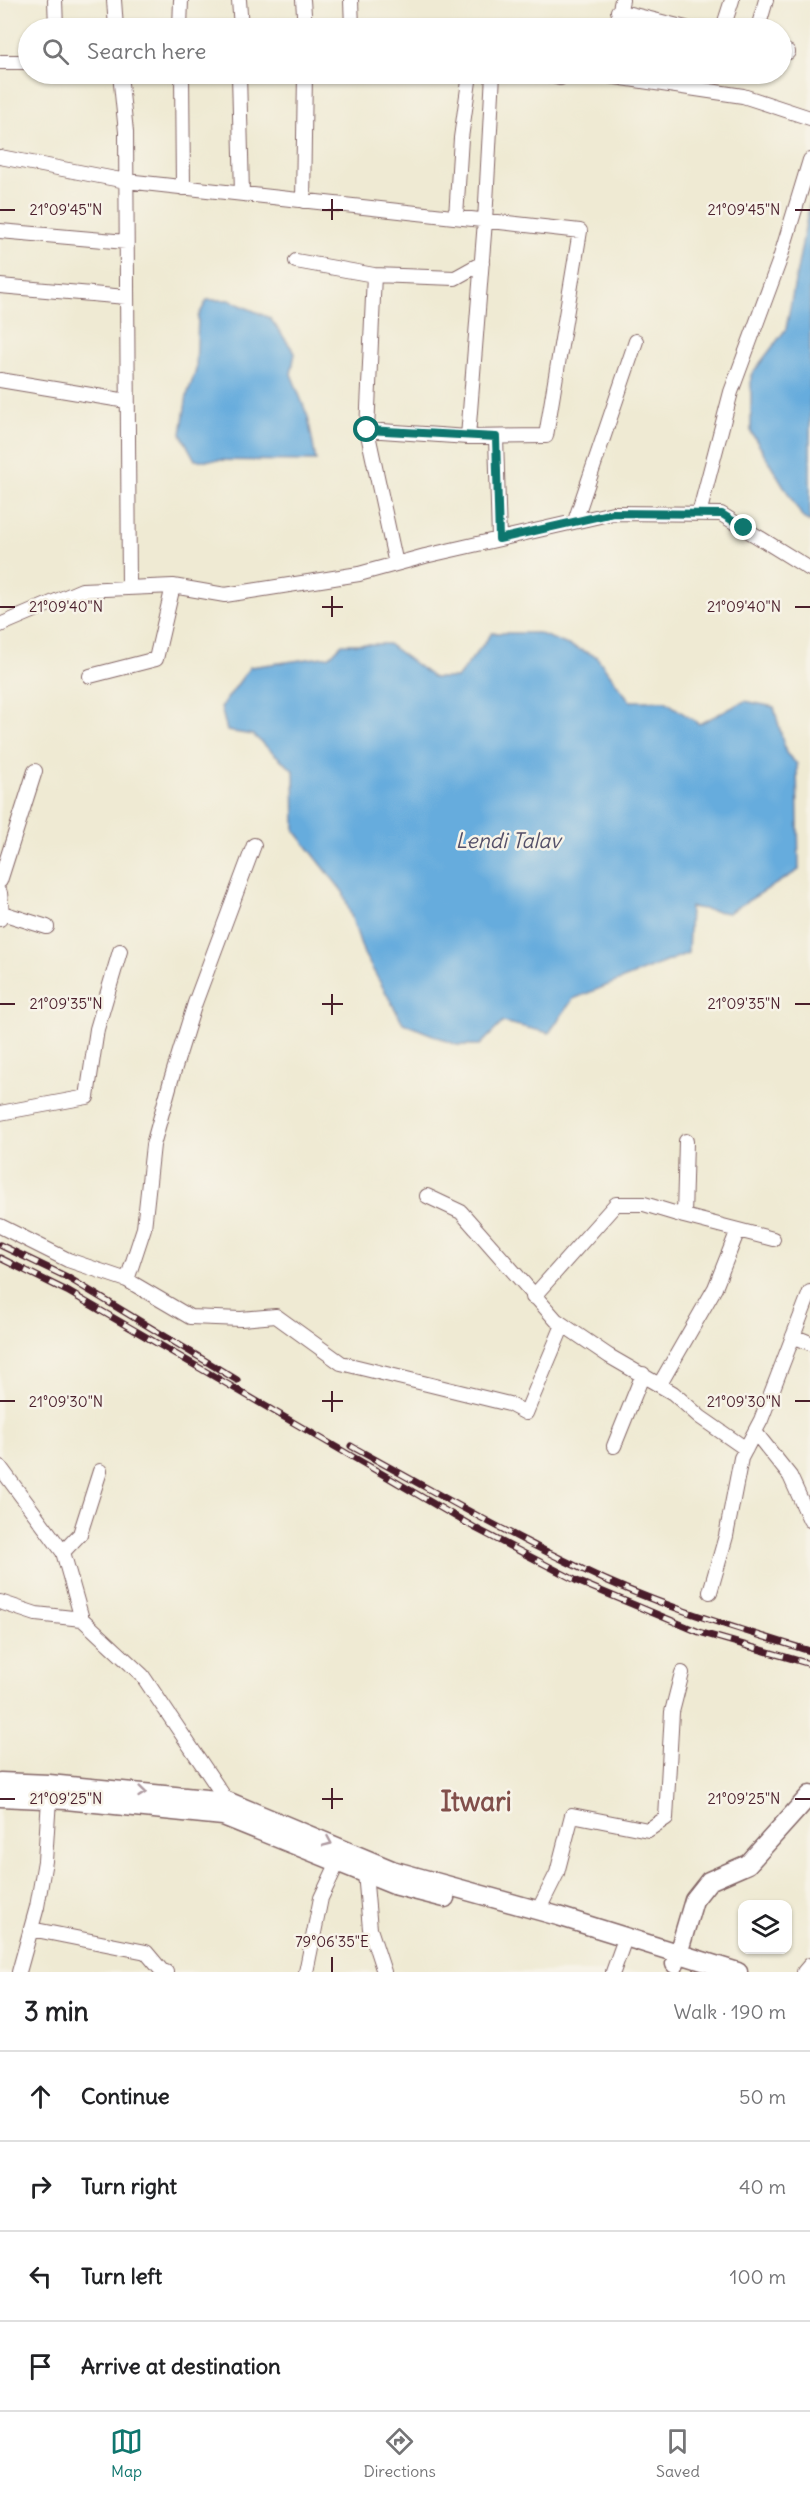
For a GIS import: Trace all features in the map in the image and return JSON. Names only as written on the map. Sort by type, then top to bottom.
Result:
[{"type":"street","points":[[55,0],[56,18]]},
{"type":"street","points":[[114,0],[116,18]]},
{"type":"street","points":[[180,18],[181,0]]},
{"type":"street","points":[[239,0],[240,18]]},
{"type":"street","points":[[303,0],[304,18]]},
{"type":"street","points":[[351,0],[352,18]]},
{"type":"street","points":[[726,18],[732,0]]},
{"type":"street","points":[[761,18],[766,0]]},
{"type":"street","points":[[620,5],[657,18]]},
{"type":"street","points":[[0,63],[18,62]]},
{"type":"street","points":[[121,84],[126,132],[129,588]]},
{"type":"street","points":[[182,84],[183,188]]},
{"type":"street","points":[[239,84],[242,194]]},
{"type":"street","points":[[303,201],[305,84]]},
{"type":"street","points":[[456,217],[469,84]]},
{"type":"street","points":[[468,437],[485,220],[492,84]]},
{"type":"street","points":[[663,84],[743,96],[810,118]]},
{"type":"street","points":[[0,157],[126,181],[580,231],[546,436],[468,437],[367,430]]},
{"type":"street","points":[[699,514],[731,392],[779,262],[810,160]]},
{"type":"street","points":[[0,231],[126,242]]},
{"type":"street","points":[[296,261],[374,275],[454,278],[482,263]]},
{"type":"street","points":[[374,275],[367,430],[396,564]]},
{"type":"street","points":[[0,286],[126,297]]},
{"type":"street","points":[[575,521],[636,341]]},
{"type":"street","points":[[0,381],[127,401]]},
{"type":"street","points":[[496,437],[499,539]]},
{"type":"street","points":[[0,625],[82,590],[172,586],[225,595],[359,574],[613,513],[722,514],[810,569]]},
{"type":"street","points":[[90,676],[156,659],[172,586]]},
{"type":"street","points":[[0,881],[35,771]]},
{"type":"street","points":[[127,1280],[144,1228],[153,1145],[171,1080],[195,1003],[254,845]]},
{"type":"street","points":[[0,893],[1,916],[47,927]]},
{"type":"street","points":[[0,1113],[87,1097],[97,1029],[120,951]]},
{"type":"street","points":[[684,1216],[686,1141]]},
{"type":"street","points":[[427,1196],[461,1212],[510,1266],[533,1297],[563,1325],[609,1356],[660,1384],[746,1449]]},
{"type":"street","points":[[533,1297],[616,1203],[644,1203],[773,1239]]},
{"type":"street","points":[[0,1226],[68,1260],[127,1280],[190,1317],[241,1319],[276,1316],[341,1363],[509,1404],[526,1413],[563,1325]]},
{"type":"street","points":[[660,1384],[715,1288],[738,1230]]},
{"type":"street","points":[[710,1592],[726,1536],[741,1458],[755,1432],[810,1292]]},
{"type":"street","points":[[793,1336],[810,1343]]},
{"type":"street","points":[[614,1446],[643,1374]]},
{"type":"street","points":[[755,1432],[790,1476],[810,1520]]},
{"type":"street","points":[[0,1467],[63,1552],[82,1619],[142,1675],[225,1808],[338,1862],[365,1866]]},
{"type":"street","points":[[63,1552],[80,1534],[100,1471]]},
{"type":"street","points":[[0,1602],[36,1614],[82,1619]]},
{"type":"street","points":[[536,1917],[557,1873],[572,1815],[648,1830],[666,1818],[672,1712],[682,1673]]},
{"type":"street","points":[[0,1782],[49,1791],[225,1808],[365,1866],[394,1885],[483,1903],[536,1917],[623,1942],[697,1972]]},
{"type":"street","points":[[0,1797],[49,1791]]},
{"type":"street","points":[[19,1972],[31,1929],[45,1861],[49,1791]]},
{"type":"street","points":[[675,1963],[694,1900],[709,1881],[748,1864],[810,1795]]},
{"type":"street","points":[[306,1972],[321,1898],[338,1862]]},
{"type":"street","points":[[365,1866],[370,1929],[384,1972]]},
{"type":"street","points":[[31,1929],[146,1952],[162,1971],[166,1972]]},
{"type":"street","points":[[613,1972],[623,1942]]},
{"type":"street","points":[[675,1963],[738,1972]]},
{"type":"street","points":[[804,1972],[810,1965]]},
{"type":"water","points":[[810,201],[810,522],[803,518],[751,432],[751,375],[786,329]]},
{"type":"water","points":[[207,300],[229,300],[270,318],[295,353],[291,374],[308,417],[316,461],[195,460],[181,434],[187,395],[196,370],[198,317]]},
{"type":"water","name":"Lendi Talav","points":[[492,633],[538,633],[596,656],[630,701],[665,701],[699,724],[745,701],[774,707],[786,753],[797,764],[799,870],[728,913],[690,907],[688,953],[573,999],[549,1033],[503,1022],[480,1045],[457,1045],[403,1023],[364,954],[343,892],[295,831],[294,771],[253,735],[227,731],[221,707],[250,667],[330,656],[342,644],[388,644],[434,678],[457,678]]},
{"type":"railway","points":[[0,1245],[67,1277],[237,1380]]},
{"type":"railway","points":[[0,1258],[67,1291],[477,1529],[577,1581],[699,1632],[810,1664]]},
{"type":"railway","points":[[351,1446],[493,1524],[608,1581],[693,1614],[810,1651]]},
{"type":"district","name":"Itwari","points":[[476,1802]]},
{"type":"route","points":[[367,430],[496,437],[499,539],[613,513],[722,514],[744,528]]}]
